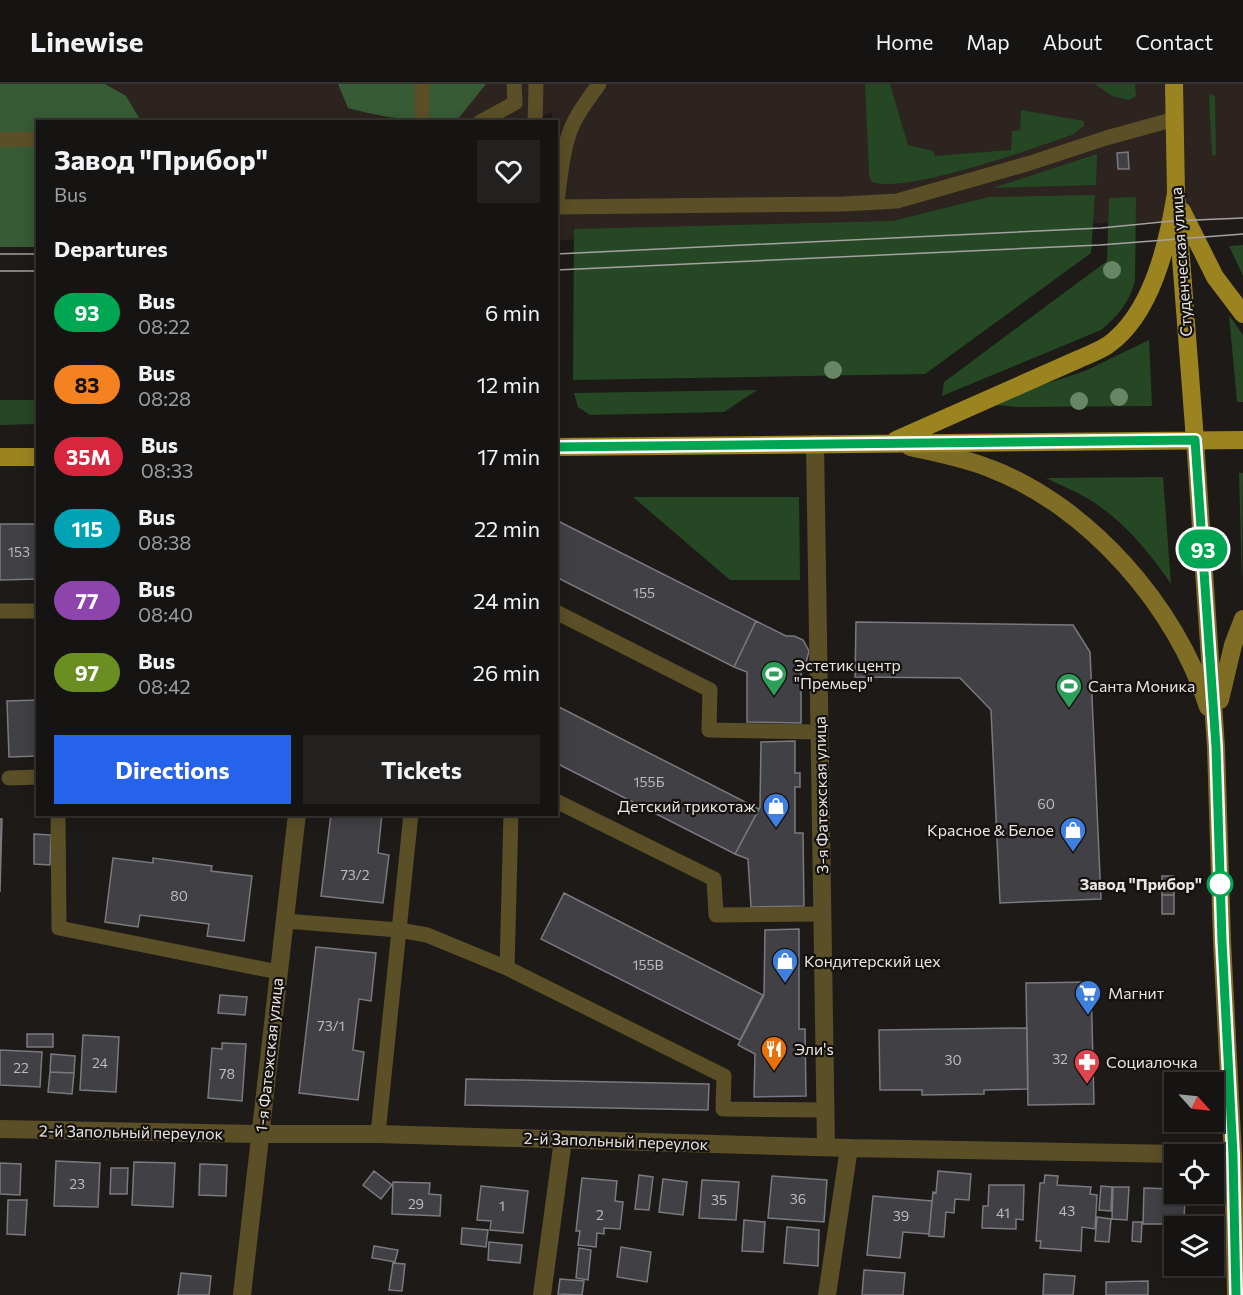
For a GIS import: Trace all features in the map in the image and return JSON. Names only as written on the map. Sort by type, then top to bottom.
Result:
[{"type":"main road","name":"Студенческая улица","points":[[1174,84],[1176,193],[1195,440]]},
{"type":"main road","points":[[1176,193],[1185,220],[1215,277],[1243,314]]},
{"type":"main road","points":[[890,443],[1079,359],[1107,345],[1120,334],[1145,299],[1158,270],[1172,221],[1176,193]]},
{"type":"main road","points":[[1195,440],[1216,747],[1222,941],[1233,1155],[1236,1295]]},
{"type":"main road","points":[[558,447],[1243,440]]},
{"type":"main road","points":[[890,443],[944,454],[990,468],[1046,497],[1075,517],[1114,552],[1150,593],[1184,651],[1204,694],[1216,747]]},
{"type":"main road","points":[[0,457],[36,456]]},
{"type":"main road","points":[[1216,747],[1221,693],[1233,645],[1243,619]]},
{"type":"street","name":"3-я Фатежская улица","points":[[815,444],[826,1147]]},
{"type":"street","name":"1-я Фатежская улица","points":[[242,1295],[297,816]]},
{"type":"street","name":"2-й Запольный переулок","points":[[0,1129],[378,1134],[849,1148],[1233,1155]]},
{"type":"street","points":[[542,1295],[563,1140]]},
{"type":"street","points":[[827,1295],[849,1148]]},
{"type":"lane","points":[[422,84],[422,120]]},
{"type":"lane","points":[[514,84],[515,103]]},
{"type":"lane","points":[[484,120],[515,103],[536,84],[535,120]]},
{"type":"lane","points":[[558,202],[572,125],[599,84]]},
{"type":"lane","points":[[558,208],[843,204],[897,201],[1175,119]]},
{"type":"lane","points":[[0,140],[36,139]]},
{"type":"lane","points":[[0,611],[36,611]]},
{"type":"lane","points":[[558,613],[710,690],[710,730],[819,732]]},
{"type":"lane","points":[[9,778],[36,777]]},
{"type":"lane","points":[[558,802],[714,879],[716,915],[823,914]]},
{"type":"lane","points":[[58,816],[58,928],[278,972]]},
{"type":"lane","points":[[378,1134],[411,816]]},
{"type":"lane","points":[[507,968],[511,816]]},
{"type":"lane","points":[[285,921],[399,930],[427,935],[507,968],[724,1076],[723,1109],[826,1110]]},
{"type":"shaded area","points":[[0,84],[1243,84],[1243,219],[558,240],[558,120],[552,120],[552,112],[534,120],[36,120]]},
{"type":"green space","points":[[0,84],[105,84],[126,96],[140,120],[36,120],[36,247],[0,247]]},
{"type":"green space","points":[[338,84],[486,84],[458,119],[416,120],[377,115],[348,108]]},
{"type":"green space","points":[[865,84],[890,84],[908,145],[933,151],[935,156],[1011,150],[1012,131],[1020,130],[1021,110],[1084,121],[1084,126],[1072,135],[940,176],[913,182],[889,184],[872,182],[869,175]]},
{"type":"green space","points":[[1095,84],[1135,84],[1136,96],[1129,100],[1112,96]]},
{"type":"green space","points":[[1210,94],[1215,96],[1216,155],[1212,156],[1209,96]]},
{"type":"green space","points":[[1097,154],[1096,185],[993,188]]},
{"type":"green space","points":[[1095,195],[1091,253],[925,374],[573,380],[574,229],[893,221],[989,197]]},
{"type":"green space","points":[[1136,197],[1135,281],[1126,302],[1113,320],[1101,330],[942,396],[944,382],[1107,261],[1109,198]]},
{"type":"green space","points":[[1243,245],[1243,276],[1229,246]]},
{"type":"green space","points":[[1229,315],[1243,335],[1243,402],[1237,402]]},
{"type":"green space","points":[[1149,340],[1152,406],[1019,407],[984,404],[1085,371]]},
{"type":"green space","points":[[757,390],[724,412],[590,415],[578,407],[574,393]]},
{"type":"green space","points":[[0,400],[36,400],[36,424],[0,425]]},
{"type":"green space","points":[[1239,473],[1243,473],[1242,587]]},
{"type":"green space","points":[[1163,477],[1171,584],[1146,550],[1117,520],[1089,499],[1046,478]]},
{"type":"green space","points":[[633,497],[799,497],[800,580],[730,580]]},
{"type":"building","points":[[1128,152],[1129,169],[1118,169],[1117,153]]},
{"type":"building","points":[[558,521],[756,621],[734,667],[558,578]]},
{"type":"building","points":[[0,524],[36,524],[36,579],[0,580]]},
{"type":"building","name":"Эстетик центр \"Премьер\"","points":[[756,621],[786,636],[794,636],[803,640],[809,651],[806,663],[801,669],[801,723],[747,722],[747,672],[734,667]]},
{"type":"building","points":[[856,622],[1073,625],[1090,652],[1101,899],[1000,903],[991,710],[960,678],[855,677]]},
{"type":"building","points":[[36,700],[36,756],[9,757],[7,701]]},
{"type":"building","points":[[559,707],[759,809],[735,854],[558,764]]},
{"type":"building","points":[[795,741],[795,773],[800,773],[800,787],[795,787],[795,833],[803,833],[804,906],[751,907],[748,859],[735,854],[760,807],[761,742]]},
{"type":"building","points":[[331,816],[382,816],[378,853],[389,855],[383,903],[321,896]]},
{"type":"building","points":[[0,819],[2,819],[0,892]]},
{"type":"building","points":[[34,834],[51,835],[50,865],[34,864]]},
{"type":"building","points":[[113,858],[153,863],[153,858],[212,866],[211,871],[252,876],[244,941],[207,936],[209,924],[140,915],[138,927],[105,922]]},
{"type":"building","points":[[1162,876],[1174,876],[1174,895],[1162,895]]},
{"type":"building","points":[[564,893],[763,995],[740,1040],[541,939]]},
{"type":"building","points":[[1162,895],[1174,895],[1174,914],[1162,914]]},
{"type":"building","points":[[799,929],[799,1029],[805,1029],[806,1096],[754,1097],[755,1054],[738,1045],[764,995],[765,930]]},
{"type":"building","points":[[316,947],[376,953],[371,1001],[359,999],[353,1050],[364,1052],[358,1100],[299,1093]]},
{"type":"building","points":[[1091,982],[1094,1104],[1028,1105],[1026,983]]},
{"type":"building","points":[[220,995],[247,997],[245,1015],[218,1013]]},
{"type":"building","points":[[1027,1028],[1028,1089],[984,1090],[984,1094],[922,1095],[922,1090],[880,1090],[879,1030]]},
{"type":"building","points":[[27,1034],[53,1034],[53,1047],[27,1047]]},
{"type":"building","points":[[83,1035],[119,1037],[116,1092],[80,1090]]},
{"type":"building","points":[[222,1043],[246,1044],[242,1101],[208,1098],[212,1048],[222,1049]]},
{"type":"building","points":[[0,1050],[42,1052],[40,1087],[0,1085]]},
{"type":"building","points":[[51,1054],[75,1056],[74,1073],[50,1072]]},
{"type":"building","points":[[50,1072],[74,1073],[72,1094],[48,1092]]},
{"type":"building","points":[[466,1079],[709,1084],[708,1110],[465,1105]]},
{"type":"building","points":[[56,1161],[100,1163],[98,1207],[54,1206]]},
{"type":"building","points":[[134,1162],[175,1163],[173,1207],[132,1205]]},
{"type":"building","points":[[0,1163],[21,1164],[20,1195],[0,1194]]},
{"type":"building","points":[[200,1164],[227,1165],[226,1196],[199,1195]]},
{"type":"building","points":[[111,1168],[128,1168],[127,1194],[110,1194]]},
{"type":"building","points":[[374,1171],[392,1185],[381,1199],[363,1185]]},
{"type":"building","points":[[938,1171],[971,1174],[969,1200],[955,1199],[954,1213],[946,1212],[944,1237],[929,1236],[933,1192],[936,1193]]},
{"type":"building","points":[[639,1175],[653,1177],[649,1210],[635,1209]]},
{"type":"building","points":[[1045,1175],[1058,1176],[1057,1185],[1091,1187],[1090,1194],[1097,1195],[1095,1229],[1082,1227],[1081,1251],[1040,1248],[1041,1241],[1036,1241],[1040,1183],[1044,1183]]},
{"type":"building","points":[[772,1176],[827,1180],[824,1222],[768,1218]]},
{"type":"building","points":[[582,1178],[617,1181],[615,1201],[623,1202],[620,1229],[604,1228],[604,1234],[597,1233],[596,1247],[578,1245],[580,1231],[576,1231]]},
{"type":"building","points":[[663,1179],[687,1182],[683,1215],[659,1212]]},
{"type":"building","points":[[702,1180],[739,1182],[736,1220],[699,1218]]},
{"type":"building","points":[[393,1182],[430,1183],[429,1194],[441,1195],[440,1216],[392,1214]]},
{"type":"building","points":[[989,1185],[1024,1185],[1023,1220],[1016,1219],[1016,1229],[982,1228],[983,1206],[988,1206]]},
{"type":"building","points":[[481,1186],[528,1191],[523,1233],[490,1230],[491,1221],[477,1220]]},
{"type":"building","points":[[1101,1186],[1112,1187],[1111,1211],[1099,1210]]},
{"type":"building","points":[[1113,1187],[1129,1187],[1127,1220],[1112,1219]]},
{"type":"building","points":[[1144,1188],[1164,1189],[1164,1204],[1185,1204],[1184,1216],[1164,1216],[1164,1224],[1143,1224]]},
{"type":"building","points":[[873,1196],[932,1201],[929,1234],[903,1232],[900,1258],[867,1255]]},
{"type":"building","points":[[8,1200],[27,1200],[25,1235],[7,1234]]},
{"type":"building","points":[[1097,1217],[1111,1219],[1109,1242],[1095,1241]]},
{"type":"building","points":[[744,1220],[765,1222],[763,1252],[742,1251]]},
{"type":"building","points":[[1133,1222],[1142,1222],[1141,1242],[1132,1241]]},
{"type":"building","points":[[787,1227],[819,1230],[818,1266],[784,1263]]},
{"type":"building","points":[[462,1228],[488,1230],[486,1247],[461,1244]]},
{"type":"building","points":[[489,1242],[522,1245],[520,1263],[488,1260]]},
{"type":"building","points":[[374,1246],[398,1250],[395,1262],[372,1258]]},
{"type":"building","points":[[621,1247],[651,1252],[647,1282],[617,1277]]},
{"type":"building","points":[[579,1248],[591,1250],[588,1280],[576,1278]]},
{"type":"building","points":[[393,1263],[405,1264],[402,1291],[389,1290]]},
{"type":"building","points":[[864,1270],[905,1273],[903,1295],[862,1295]]},
{"type":"building","points":[[181,1273],[211,1276],[209,1295],[178,1295]]},
{"type":"building","points":[[1044,1274],[1075,1276],[1073,1295],[1043,1295]]},
{"type":"building","points":[[560,1279],[584,1281],[582,1295],[558,1294]]},
{"type":"building","points":[[1148,1281],[1148,1295],[1106,1295],[1106,1282]]},
{"type":"tram line","points":[[558,254],[1101,228],[1172,221],[1243,218]]},
{"type":"tram line","points":[[558,270],[1100,245],[1243,234]]},
{"type":"tram line","points":[[0,254],[36,254]]},
{"type":"tram line","points":[[0,271],[36,271]]},
{"type":"bus line","name":"93","points":[[558,447],[1195,440],[1216,747],[1222,941],[1233,1155],[1236,1295]]},
{"type":"place","name":"Эстетик центр \"Премьер\"","points":[[774,697]]},
{"type":"place","name":"Санта Моника","points":[[1069,709]]},
{"type":"place","name":"Детский трикотаж","points":[[776,829]]},
{"type":"place","name":"Красное & Белое","points":[[1073,853]]},
{"type":"place","name":"Завод \"Прибор\"","points":[[1220,884]]},
{"type":"place","name":"Кондитерский цех","points":[[785,984]]},
{"type":"place","name":"Магнит","points":[[1088,1016]]},
{"type":"place","name":"Эли's","points":[[774,1072]]},
{"type":"place","name":"Социалочка","points":[[1087,1085]]}]
